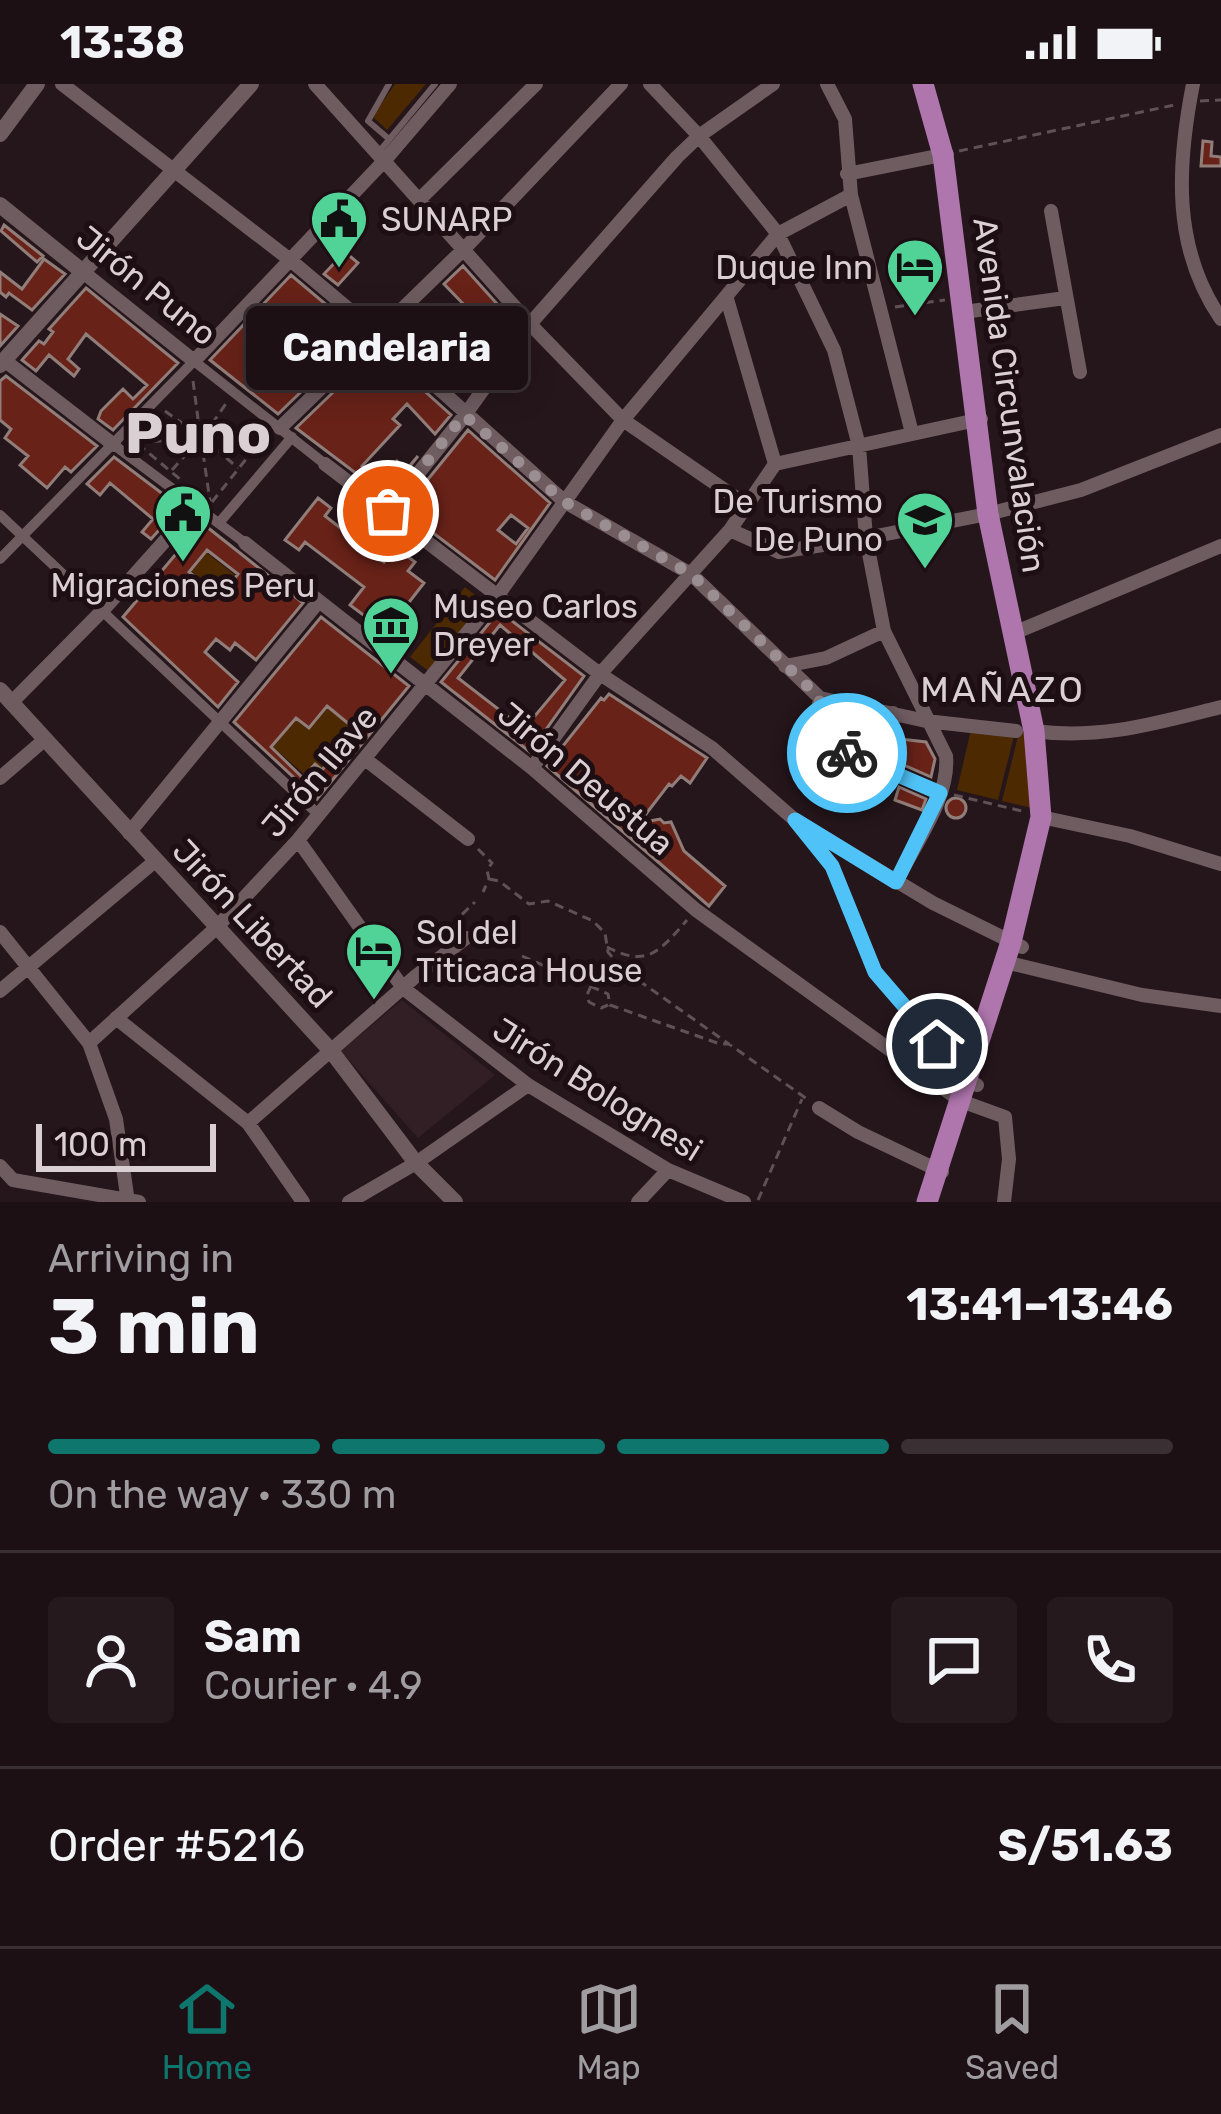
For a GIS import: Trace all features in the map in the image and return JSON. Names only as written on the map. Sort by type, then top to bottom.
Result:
[{"type":"highway","name":"Avenida Circunvalación","points":[[922,84],[948,154]]},
{"type":"highway","name":"Avenida Circunvalación","points":[[933,84],[948,154],[994,513],[1018,631],[1046,818],[1014,954],[937,1202]]},
{"type":"highway","name":"Avenida Circunvalación","points":[[927,1202],[943,1172]]},
{"type":"street","points":[[0,134],[38,84]]},
{"type":"street","points":[[62,84],[289,259],[565,502],[691,574],[820,698],[926,722],[1069,737],[1120,732],[1221,707]]},
{"type":"street","points":[[2,360],[251,84]]},
{"type":"street","points":[[315,84],[530,324],[623,420],[745,504]]},
{"type":"street","points":[[0,559],[193,368],[451,84]]},
{"type":"street","points":[[420,199],[536,84]]},
{"type":"street","points":[[219,523],[286,432],[621,84]]},
{"type":"street","points":[[650,84],[778,234],[834,350],[859,446],[866,538],[884,631],[946,755],[940,793],[896,882]]},
{"type":"street","points":[[388,511],[530,324],[699,136],[773,84]]},
{"type":"street","points":[[827,84],[845,119],[850,195],[912,434]]},
{"type":"street","points":[[1193,84],[1181,175],[1183,226],[1195,272],[1221,319]]},
{"type":"street","points":[[847,174],[948,154]]},
{"type":"street","name":"Jirón Ilave","points":[[88,1043],[216,928],[298,840],[499,596],[623,420],[778,234],[850,195]]},
{"type":"street","name":"Jirón Puno","points":[[0,205],[193,368],[286,432],[600,674],[712,748],[795,820],[1014,954],[1142,995],[1221,1006]]},
{"type":"street","points":[[1051,211],[1080,372]]},
{"type":"street","points":[[966,307],[1065,298]]},
{"type":"street","points":[[727,299],[775,464]]},
{"type":"street","name":"Jirón Deustua","points":[[2,360],[114,445],[201,500],[219,523],[532,768],[697,910],[969,1092]]},
{"type":"street","points":[[532,768],[600,674],[730,530],[775,464],[981,419]]},
{"type":"street","points":[[730,530],[779,552],[866,538],[1081,490],[1221,435]]},
{"type":"street","points":[[5,696],[103,610],[201,500]]},
{"type":"street","points":[[0,514],[319,814]]},
{"type":"street","points":[[1018,631],[1221,546]]},
{"type":"street","points":[[129,833],[319,601]]},
{"type":"street","points":[[785,666],[826,658],[884,631]]},
{"type":"street","name":"Jirón Libertad","points":[[5,696],[332,1052],[416,1163],[455,1202]]},
{"type":"street","points":[[820,698],[815,726],[820,737],[884,771],[940,793]]},
{"type":"street","points":[[884,771],[893,713]]},
{"type":"street","points":[[0,778],[44,740]]},
{"type":"street","points":[[365,759],[468,839]]},
{"type":"street","points":[[1046,818],[1130,836],[1221,865]]},
{"type":"street","points":[[795,820],[832,866],[875,972],[969,1092],[1006,1119],[1009,1159],[1004,1202]]},
{"type":"street","name":"Jirón Bolognesi","points":[[298,840],[404,988],[527,1085],[668,1170],[744,1202]]},
{"type":"street","points":[[0,991],[154,862]]},
{"type":"street","points":[[0,932],[88,1043],[116,1119],[128,1202]]},
{"type":"street","points":[[248,1123],[466,938]]},
{"type":"street","points":[[116,1018],[248,1123],[303,1202]]},
{"type":"street","points":[[350,1202],[416,1163],[527,1085]]},
{"type":"street","points":[[819,1108],[943,1172]]},
{"type":"street","points":[[0,1166],[13,1180],[139,1202]]},
{"type":"street","points":[[638,1202],[668,1170]]},
{"type":"street","points":[[0,1192],[13,1180]]},
{"type":"lane","points":[[388,84],[368,121],[389,139]]},
{"type":"lane","points":[[381,156],[389,139],[435,84]]},
{"type":"path","points":[[1204,100],[1221,100]]},
{"type":"path","points":[[948,154],[1172,106]]},
{"type":"path","points":[[881,308],[966,307]]},
{"type":"path","points":[[193,368],[198,421]]},
{"type":"path","points":[[211,425],[227,402]]},
{"type":"path","points":[[164,410],[188,427]]},
{"type":"path","points":[[198,421],[211,425],[216,436],[213,447],[202,453],[190,450],[184,439],[188,427],[198,421]]},
{"type":"path","points":[[201,500],[238,468],[267,433],[216,436]]},
{"type":"path","points":[[184,439],[136,443],[184,482]]},
{"type":"path","points":[[213,447],[238,468]]},
{"type":"path","points":[[171,472],[190,450]]},
{"type":"path","points":[[201,500],[202,453]]},
{"type":"path","points":[[940,793],[995,802],[1046,818]]},
{"type":"path","points":[[468,839],[492,863],[483,892]]},
{"type":"path","points":[[489,879],[499,881],[529,904],[548,901],[593,921],[605,933],[621,968],[819,1108]]},
{"type":"path","points":[[466,938],[456,920],[475,902]]},
{"type":"path","points":[[607,946],[632,960],[644,958],[697,910]]},
{"type":"path","points":[[522,956],[592,985],[608,994],[610,1005]]},
{"type":"path","points":[[632,960],[633,976]]},
{"type":"path","points":[[592,985],[589,1003],[601,1008],[610,1005],[720,1045],[732,1044]]},
{"type":"path","points":[[758,1202],[803,1096]]},
{"type":"shaded area","points":[[395,84],[426,84],[387,130],[374,114]]},
{"type":"shaded area","points":[[206,552],[235,575],[220,594],[191,571]]},
{"type":"shaded area","points":[[465,587],[485,603],[431,673],[410,657]]},
{"type":"shaded area","points":[[327,707],[353,729],[322,768],[315,763],[305,775],[273,747],[296,719],[309,729]]},
{"type":"shaded area","points":[[972,725],[1014,736],[998,800],[957,790]]},
{"type":"shaded area","points":[[1019,732],[1028,733],[1036,809],[1002,801]]},
{"type":"shaded area","points":[[402,1000],[495,1075],[418,1138],[341,1051]]},
{"type":"building","points":[[1203,141],[1212,142],[1211,156],[1221,157],[1221,166],[1201,166]]},
{"type":"building","points":[[4,225],[43,256],[37,262],[1,231]]},
{"type":"building","name":"SUNARP","points":[[345,252],[358,263],[338,285],[324,274]]},
{"type":"building","points":[[44,259],[65,274],[32,310],[0,292],[0,272],[22,289]]},
{"type":"building","points":[[463,266],[516,325],[502,344],[444,284]]},
{"type":"building","points":[[291,275],[361,334],[278,414],[210,360]]},
{"type":"building","points":[[86,288],[178,363],[113,430],[98,419],[101,411],[123,389],[133,399],[147,385],[86,334],[68,359],[79,369],[74,376],[49,355],[36,371],[22,360],[39,341],[44,344],[53,332],[49,329]]},
{"type":"building","points":[[0,314],[18,326],[0,346]]},
{"type":"building","points":[[378,349],[451,415],[435,434],[407,404],[393,419],[400,425],[362,466],[380,481],[397,461],[407,469],[418,456],[386,496],[296,428]]},
{"type":"building","points":[[6,376],[97,446],[71,472],[65,467],[47,488],[20,465],[28,456],[5,438],[11,429],[0,420],[0,381]]},
{"type":"building","points":[[468,430],[550,503],[495,580],[403,510]],"holes":[[[511,515],[528,528],[516,544],[498,530]]]},
{"type":"building","points":[[114,457],[180,507],[151,539],[142,532],[153,519],[110,483],[100,495],[87,484]]},
{"type":"building","points":[[318,498],[331,508],[325,516],[384,562],[395,547],[415,562],[408,571],[424,583],[396,619],[380,607],[370,620],[350,605],[364,587],[305,542],[299,550],[285,540]]},
{"type":"building","points":[[202,523],[303,603],[256,660],[235,643],[230,650],[216,639],[205,652],[238,682],[218,707],[123,617]],"holes":[[[207,550],[238,574],[220,597],[189,572]]]},
{"type":"building","points":[[499,611],[584,676],[530,752],[441,682]],"holes":[[[500,625],[565,680],[524,729],[458,678]]]},
{"type":"building","points":[[321,617],[409,686],[317,799],[234,722]],"holes":[[[327,706],[355,729],[322,770],[315,764],[303,778],[271,747],[296,718],[309,728]]]},
{"type":"building","points":[[609,694],[707,758],[690,783],[681,776],[669,784],[639,823],[671,822],[684,851],[725,886],[709,906],[547,766]]},
{"type":"building","points":[[900,739],[926,742],[935,759],[931,777],[897,762]]},
{"type":"building","points":[[899,787],[926,799],[922,810],[895,800]]},
{"type":"building","points":[[956,798],[966,808],[956,818],[946,808]]},
{"type":"way so far","points":[[388,511],[464,415],[565,502],[691,574],[820,698],[816,733],[847,753]]},
{"type":"place","name":"SUNARP","points":[[339,270]]},
{"type":"place","name":"Duque Inn","points":[[915,318]]},
{"type":"place","name":"Candelaria","points":[[388,511]]},
{"type":"place","name":"Migraciones Peru","points":[[183,564]]},
{"type":"place","name":"De Turismo De Puno","points":[[925,571]]},
{"type":"place","name":"Museo Carlos Dreyer","points":[[391,676]]},
{"type":"place","name":"Sol del Titicaca House","points":[[374,1002]]},
{"type":"district","name":"Puno","points":[[198,433]]},
{"type":"district","name":"MAÑAZO","points":[[1003,689]]},
{"type":"route","points":[[847,753],[940,793],[896,882],[795,820],[832,866],[875,972],[937,1044]]}]
